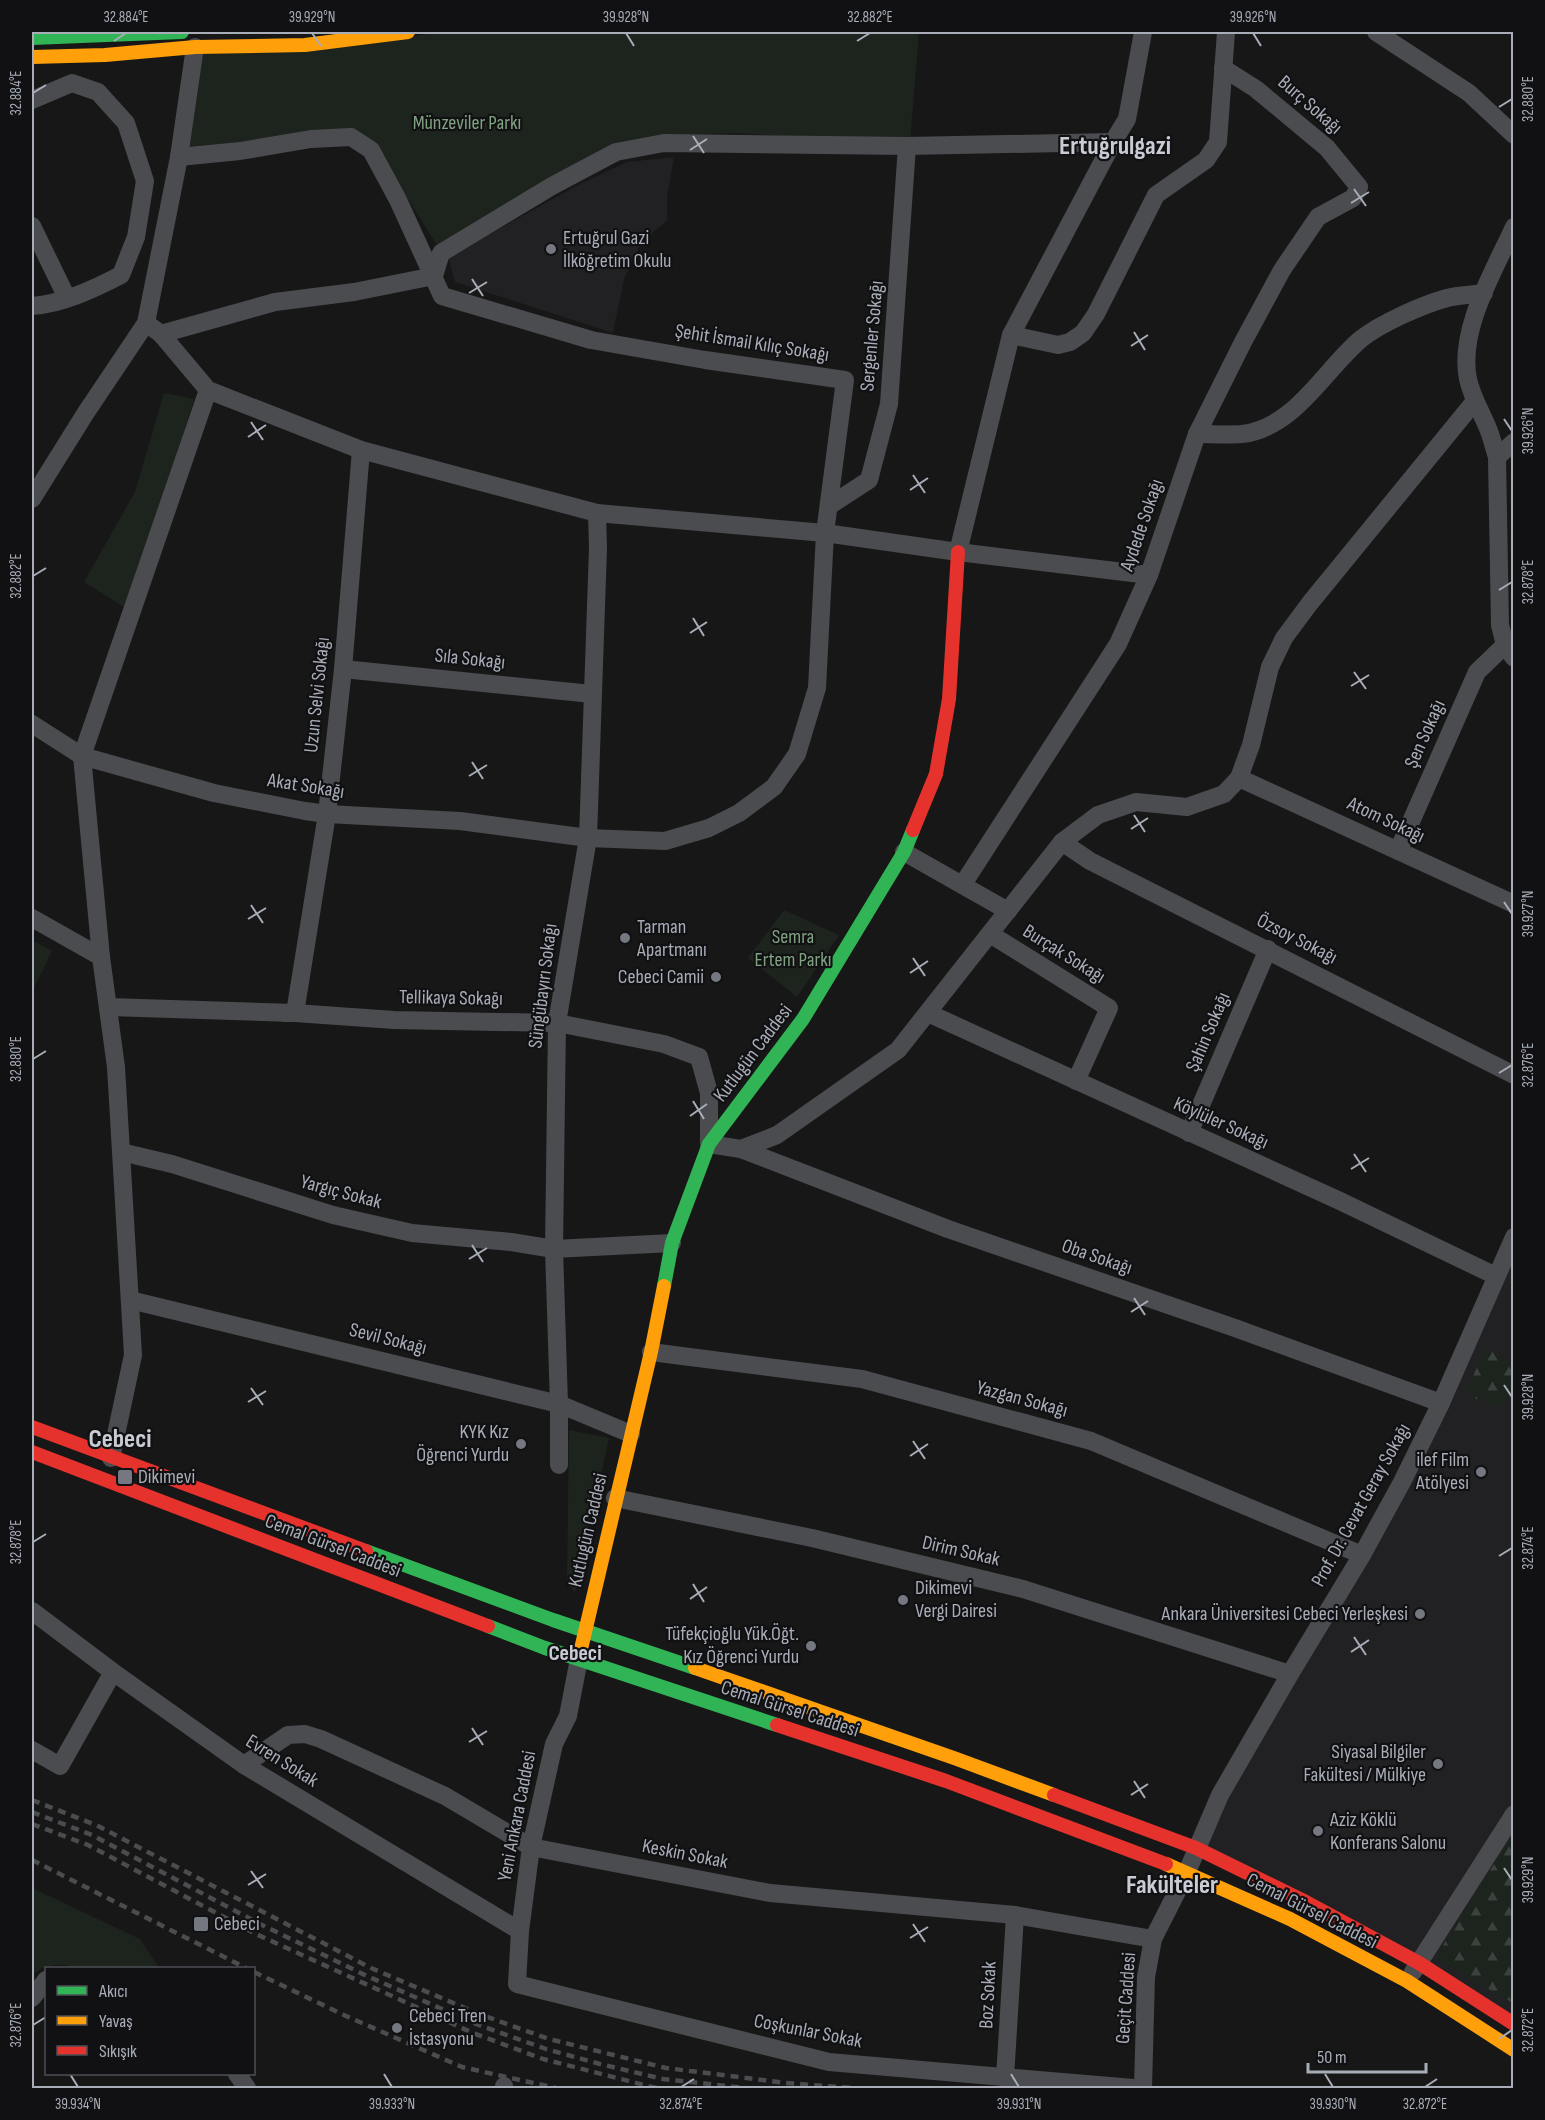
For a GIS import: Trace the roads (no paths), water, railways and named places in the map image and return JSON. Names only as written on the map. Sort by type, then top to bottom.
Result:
[{"type":"main road","points":[[32,38],[195,39],[305,45],[408,32]]},
{"type":"main road","points":[[32,57],[105,55],[195,39]]},
{"type":"main road","name":"Kutlugün Caddesi","points":[[579,1659],[651,1352],[672,1243],[709,1144],[803,1019],[904,852],[936,774],[949,699],[958,552]]},
{"type":"main road","name":"Cemal Gürsel Caddesi","points":[[32,1427],[553,1620],[954,1758],[1196,1848],[1302,1900],[1419,1963],[1514,2024]]},
{"type":"main road","name":"Cemal Gürsel Caddesi","points":[[32,1452],[545,1648],[946,1780],[1187,1872],[1290,1918],[1407,1981],[1514,2050]]},
{"type":"street","points":[[958,552],[1011,335],[1127,119],[1143,32]]},
{"type":"street","points":[[1011,335],[1058,345],[1070,342],[1083,333],[1096,314],[1156,195],[1206,160],[1218,142],[1226,32]]},
{"type":"street","points":[[1376,32],[1469,93],[1514,135]]},
{"type":"street","points":[[32,499],[146,322],[179,157],[195,39]]},
{"type":"street","name":"Burç Sokağı","points":[[1223,68],[1256,89],[1327,148],[1359,187]]},
{"type":"street","points":[[32,100],[72,83],[98,92],[126,123],[145,181],[136,237],[121,275],[93,290],[32,306]]},
{"type":"street","name":"Şehit İsmail Kılıç Sokağı","points":[[179,157],[240,151],[311,139],[351,137],[370,150],[398,200],[442,296],[591,340],[705,360],[846,380],[825,533]]},
{"type":"street","points":[[161,334],[275,302],[354,292],[434,276],[441,253],[552,186],[616,152],[663,143],[907,146],[1113,142]]},
{"type":"street","name":"Sergenler Sokağı","points":[[829,506],[869,480],[889,404],[907,146]]},
{"type":"street","name":"Aydede Sokağı","points":[[963,885],[1118,644],[1149,575],[1197,434],[1282,270],[1318,217],[1353,198],[1359,187]]},
{"type":"street","points":[[32,226],[67,298]]},
{"type":"street","points":[[1509,651],[1500,625],[1497,457],[1468,378],[1467,356],[1471,325],[1514,227]]},
{"type":"street","points":[[1197,434],[1242,434],[1259,430],[1276,422],[1304,400],[1362,339],[1386,322],[1447,298],[1484,294]]},
{"type":"street","points":[[146,322],[161,334],[208,390],[361,450],[597,513],[825,533],[1149,575]]},
{"type":"street","points":[[111,1458],[133,1355],[116,1067],[101,957],[82,756],[208,390]]},
{"type":"street","points":[[741,1149],[777,1135],[898,1050],[1062,842],[1098,815],[1136,802],[1187,807],[1224,794],[1239,778],[1251,745],[1270,668],[1284,638],[1475,401]]},
{"type":"street","points":[[1497,457],[1514,442]]},
{"type":"street","name":"Uzun Selvi Sokağı","points":[[295,1013],[327,814],[343,669],[361,450]]},
{"type":"street","name":"Süngübayırı Sokağı","points":[[559,1466],[554,1249],[557,1023],[588,838],[598,548],[597,513]]},
{"type":"street","name":"Akat Sokağı","points":[[32,724],[82,756],[214,793],[327,814],[460,821],[588,838],[665,841],[709,828],[739,813],[774,787],[797,754],[817,688],[825,533]]},
{"type":"street","name":"Şen Sokağı","points":[[1398,850],[1477,672],[1509,651]]},
{"type":"street","name":"Sıla Sokağı","points":[[343,669],[592,694]]},
{"type":"street","name":"Atom Sokağı","points":[[1239,778],[1514,904]]},
{"type":"street","name":"Özsoy Sokağı","points":[[1062,842],[1090,861],[1514,1075]]},
{"type":"street","points":[[904,852],[1008,911]]},
{"type":"street","points":[[32,918],[101,957]]},
{"type":"street","name":"Burçak Sokağı","points":[[990,934],[1109,1008],[1076,1082]]},
{"type":"street","name":"Şahin Sokağı","points":[[1189,1133],[1268,949]]},
{"type":"street","name":"Tellikaya Sokağı","points":[[109,1007],[178,1007],[394,1020],[557,1023],[664,1044],[699,1057],[709,1093],[709,1144]]},
{"type":"street","name":"Köylüler Sokağı","points":[[928,1013],[1340,1201],[1496,1276]]},
{"type":"street","name":"Oba Sokağı","points":[[709,1144],[741,1149],[948,1229],[1235,1328],[1441,1403]]},
{"type":"street","name":"Yargıç Sokak","points":[[121,1152],[172,1164],[333,1215],[412,1233],[511,1242],[554,1249],[672,1243]]},
{"type":"street","name":"Prof. Dr. Cevat Geray Sokağı","points":[[1196,1848],[1220,1796],[1362,1555],[1402,1482],[1441,1403],[1514,1237]]},
{"type":"street","name":"Sevil Sokağı","points":[[130,1300],[559,1404],[631,1434]]},
{"type":"street","name":"Yazgan Sokağı","points":[[651,1352],[862,1379],[1091,1441],[1362,1555]]},
{"type":"street","name":"Dirim Sokak","points":[[615,1498],[812,1538],[1023,1588],[1290,1674]]},
{"type":"street","name":"Evren Sokak","points":[[32,1611],[244,1765],[520,1931]]},
{"type":"street","name":"Yeni Ankara Caddesi","points":[[517,1984],[520,1931],[531,1846],[554,1744],[568,1716],[579,1659]]},
{"type":"street","points":[[32,1750],[60,1766],[113,1672]]},
{"type":"street","name":"Keskin Sokak","points":[[244,1765],[288,1735],[305,1734],[321,1738],[445,1796],[531,1846],[770,1893],[1015,1915],[1153,1939]]},
{"type":"street","points":[[1407,1981],[1514,1814]]},
{"type":"street","name":"Geçit Caddesi","points":[[1143,2088],[1146,1977],[1153,1939],[1187,1872],[1196,1848]]},
{"type":"street","name":"Boz Sokak","points":[[1005,2078],[1015,1915]]},
{"type":"street","points":[[32,1998],[45,1981]]},
{"type":"street","name":"Coşkunlar Sokak","points":[[517,1984],[829,2062],[1133,2088]]},
{"type":"street","points":[[238,2075],[247,2088]]},
{"type":"railway","points":[[32,1800],[96,1825],[371,1968],[479,2014],[549,2039],[666,2068],[786,2083],[852,2088]]},
{"type":"railway","points":[[32,1812],[92,1835],[260,1924],[367,1976],[476,2024],[546,2049],[663,2079],[746,2088]]},
{"type":"railway","points":[[32,1824],[88,1845],[256,1934],[473,2033],[543,2059],[656,2088]]},
{"type":"railway","points":[[32,1860],[244,1967]]},
{"type":"railway","points":[[255,1972],[462,2067],[556,2088]]},
{"type":"place","name":"Ertuğrul Gazi İlköğretim Okulu","points":[[551,249]]},
{"type":"place","name":"Tarman Apartmanı","points":[[625,938]]},
{"type":"place","name":"Cebeci Camii","points":[[716,977]]},
{"type":"place","name":"KYK Kız Öğrenci Yurdu","points":[[521,1444]]},
{"type":"place","name":"ilef Film Atölyesi","points":[[1481,1472]]},
{"type":"place","name":"Dikimevi","points":[[125,1477]]},
{"type":"place","name":"Dikimevi Vergi Dairesi","points":[[903,1600]]},
{"type":"place","name":"Ankara Üniversitesi Cebeci Yerleşkesi","points":[[1420,1614]]},
{"type":"place","name":"Tüfekçioğlu Yük.Öğt. Kız Öğrenci Yurdu","points":[[811,1646]]},
{"type":"place","name":"Siyasal Bilgiler Fakültesi / Mülkiye","points":[[1438,1764]]},
{"type":"place","name":"Aziz Köklü Konferans Salonu","points":[[1318,1831]]},
{"type":"place","name":"Cebeci","points":[[201,1924]]},
{"type":"place","name":"Cebeci Tren İstasyonu","points":[[397,2028]]},
{"type":"district","name":"Ertuğrulgazi","points":[[1115,146]]},
{"type":"district","name":"Cebeci","points":[[120,1439]]},
{"type":"district","name":"Cebeci","points":[[575,1653]]},
{"type":"district","name":"Fakülteler","points":[[1172,1885]]},
{"type":"park label","name":"Münzeviler Parkı","points":[[467,123]]},
{"type":"park label","name":"Semra Ertem Parkı","points":[[793,948]]}]
